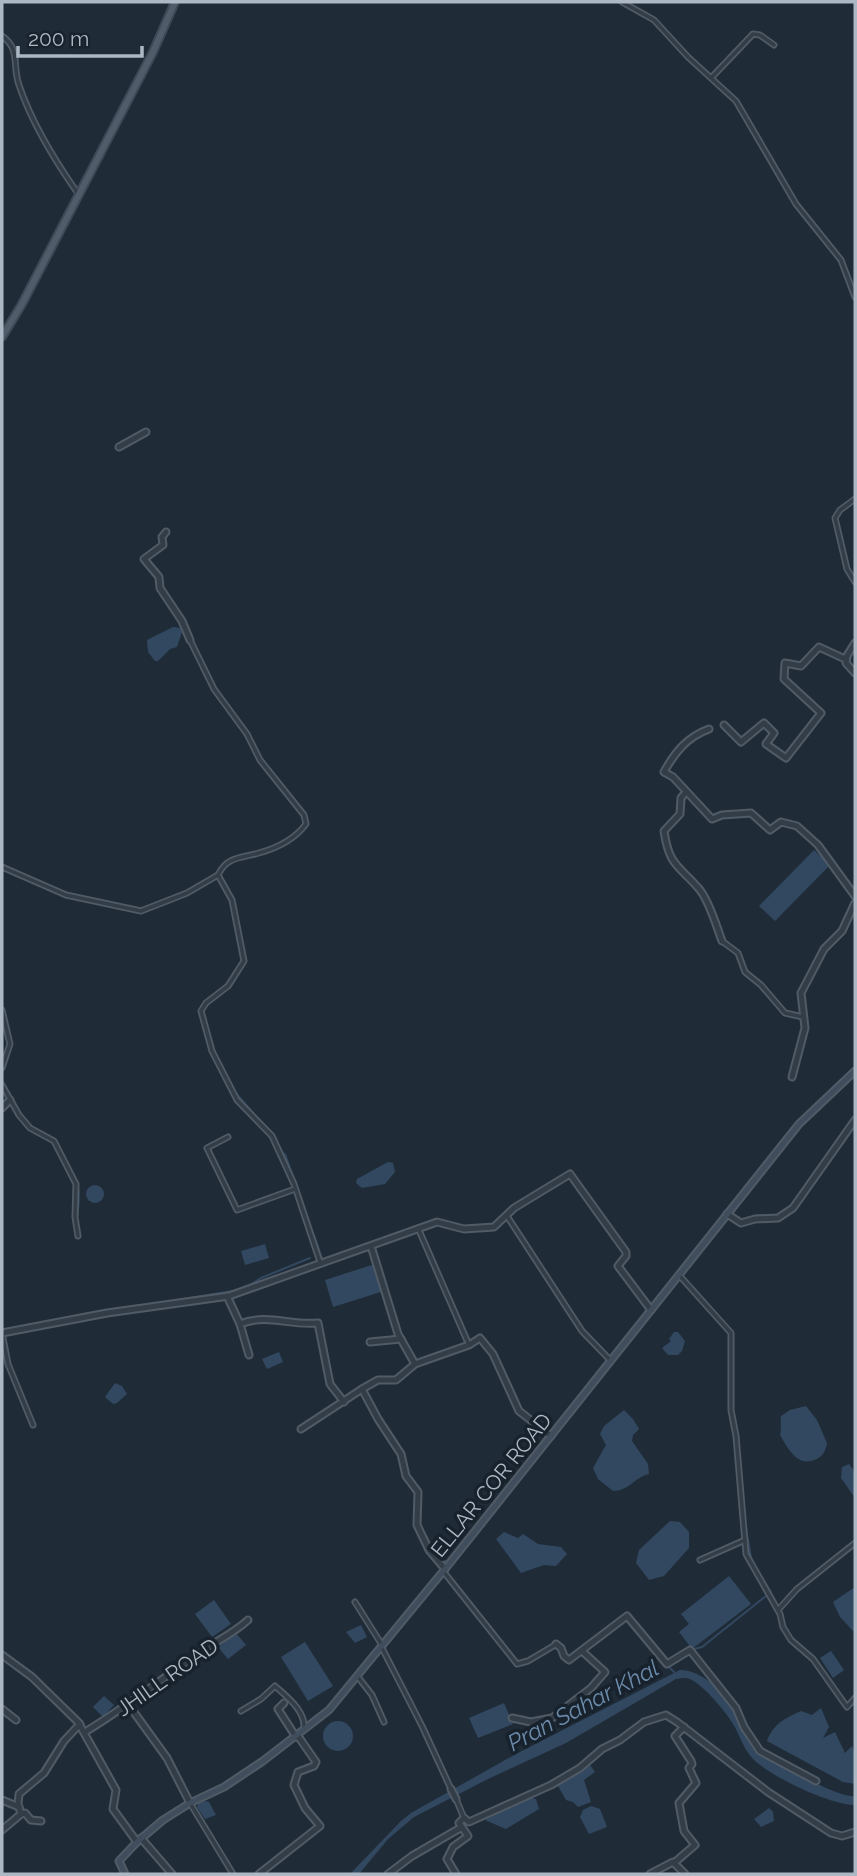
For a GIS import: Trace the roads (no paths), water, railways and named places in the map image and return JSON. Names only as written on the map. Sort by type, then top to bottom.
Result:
[{"type":"main road","points":[[2,337],[22,304],[153,52],[175,2]]},
{"type":"main road","name":"ELLAR COR ROAD","points":[[125,1874],[119,1861],[163,1820],[190,1803],[224,1787],[299,1735],[329,1710],[382,1648],[799,1124],[855,1071]]},
{"type":"street","points":[[622,2],[654,20],[688,57],[736,101],[796,204],[841,260],[855,298]]},
{"type":"street","points":[[712,77],[754,34],[774,45]]},
{"type":"street","points":[[2,36],[7,39],[16,54],[17,80],[24,100],[47,146],[79,195]]},
{"type":"street","points":[[120,447],[146,432]]},
{"type":"street","points":[[855,499],[840,510],[835,518],[848,569],[855,582]]},
{"type":"street","points":[[2,867],[66,895],[141,911],[187,893],[218,875],[222,867],[236,857],[282,844],[300,832],[306,824],[304,815],[260,760],[247,734],[214,689],[182,621],[160,588],[159,577],[144,559],[163,545],[162,537],[166,532]]},
{"type":"street","points":[[845,659],[855,644]]},
{"type":"street","points":[[723,724],[741,742],[764,723],[774,733],[766,744],[786,758],[821,713],[783,679],[785,663],[801,666],[819,647],[845,659],[855,673]]},
{"type":"street","points":[[709,729],[697,734],[676,752],[664,772],[673,777],[712,819],[722,815],[751,813],[769,830],[781,822],[797,826],[818,845],[855,896]]},
{"type":"street","points":[[687,792],[681,798],[680,814],[664,831],[667,850],[681,873],[701,892],[722,941],[738,953],[745,972],[761,985],[785,1013],[804,1017]]},
{"type":"street","points":[[218,875],[232,900],[244,961],[228,985],[205,1003],[201,1011],[206,1032],[212,1051],[237,1100],[272,1136],[296,1189],[321,1264]]},
{"type":"street","points":[[792,1077],[805,1028],[801,993],[824,949],[842,930],[855,903]]},
{"type":"street","points":[[2,1010],[10,1044],[2,1068]]},
{"type":"street","points":[[2,1086],[30,1128],[54,1141],[76,1184],[75,1217],[78,1236]]},
{"type":"street","points":[[2,1108],[10,1100]]},
{"type":"street","points":[[727,1214],[741,1223],[778,1218],[793,1208],[855,1120]]},
{"type":"street","points":[[228,1137],[207,1148],[237,1210],[296,1189]]},
{"type":"street","points":[[33,1425],[8,1364],[2,1333],[107,1313],[227,1296],[437,1222],[464,1229],[494,1227],[514,1208],[570,1174],[626,1252],[618,1266],[651,1310]]},
{"type":"street","points":[[507,1216],[582,1331],[611,1361]]},
{"type":"street","points":[[418,1228],[469,1345]]},
{"type":"street","points":[[371,1246],[401,1339],[415,1364]]},
{"type":"street","points":[[678,1275],[731,1334],[732,1410],[748,1558],[778,1610],[783,1627],[791,1640],[813,1660],[847,1707],[855,1698]]},
{"type":"street","points":[[227,1296],[240,1324],[249,1355]]},
{"type":"street","points":[[240,1324],[252,1319],[273,1318],[293,1323],[318,1323],[330,1384],[344,1402]]},
{"type":"street","points":[[301,1429],[378,1380],[396,1380],[415,1364],[469,1345],[480,1338],[486,1342],[519,1411],[551,1436]]},
{"type":"street","points":[[370,1342],[401,1339]]},
{"type":"street","points":[[362,1389],[401,1454],[406,1476],[418,1492],[417,1525],[429,1550],[517,1664],[528,1661],[556,1644],[569,1660],[627,1616],[667,1664],[690,1650],[716,1684],[723,1689],[760,1751],[816,1781]]},
{"type":"street","points":[[700,1560],[745,1540]]},
{"type":"street","points":[[778,1610],[797,1589],[855,1544]]},
{"type":"street","points":[[355,1602],[382,1648],[422,1726],[464,1818],[469,1822],[551,1785],[649,1719],[666,1715],[768,1792],[831,1833],[842,1836],[855,1832]]},
{"type":"street","name":"JHILL ROAD","points":[[85,1732],[216,1640],[236,1631],[248,1620]]},
{"type":"street","points":[[512,1718],[531,1722],[552,1718],[591,1688],[605,1672],[582,1651]]},
{"type":"street","points":[[2,1655],[32,1676],[80,1724],[116,1790],[113,1809],[172,1874]]},
{"type":"street","points":[[358,1677],[372,1695],[384,1722]]},
{"type":"street","points":[[241,1711],[275,1686],[295,1704],[305,1723],[299,1735]]},
{"type":"street","points":[[259,1874],[320,1826],[305,1808],[294,1785],[298,1772],[314,1766],[316,1762],[278,1709],[284,1703]]},
{"type":"street","points":[[128,1704],[167,1758],[190,1803],[233,1874]]},
{"type":"street","points":[[2,1709],[16,1720]]},
{"type":"street","points":[[2,1830],[20,1810],[19,1794],[44,1773],[64,1741],[80,1724]]},
{"type":"street","points":[[650,1874],[674,1863],[695,1845],[684,1831],[679,1803],[696,1783],[689,1768],[691,1761],[674,1736],[684,1727]]},
{"type":"street","points":[[19,1793],[43,1771]]},
{"type":"street","points":[[2,1800],[25,1813],[31,1820],[41,1821]]},
{"type":"street","points":[[456,1874],[447,1859],[453,1847],[468,1836],[459,1823],[464,1818]]},
{"type":"street","points":[[388,1874],[412,1856],[462,1827]]},
{"type":"street","points":[[674,1863],[685,1874]]},
{"type":"water","points":[[173,627],[180,628],[182,632],[177,647],[155,661],[148,652],[147,640]]},
{"type":"water","points":[[814,850],[830,865],[775,921],[759,906]]},
{"type":"water","points":[[388,1162],[393,1163],[395,1172],[385,1184],[362,1188],[356,1183],[357,1179]]},
{"type":"water","points":[[95,1185],[101,1188],[104,1194],[101,1200],[95,1203],[89,1200],[86,1194],[89,1188]]},
{"type":"water","points":[[265,1244],[269,1258],[245,1265],[241,1251]]},
{"type":"water","points":[[375,1264],[384,1291],[333,1307],[325,1280]]},
{"type":"water","points":[[674,1332],[678,1332],[685,1341],[678,1355],[668,1355],[662,1348],[671,1341],[669,1339]]},
{"type":"water","points":[[279,1352],[283,1362],[267,1369],[262,1359]]},
{"type":"water","points":[[115,1383],[122,1386],[127,1394],[113,1404],[105,1397]]},
{"type":"water","points":[[806,1406],[817,1420],[827,1443],[822,1456],[803,1461],[793,1455],[780,1435],[781,1416],[790,1410]]},
{"type":"water","points":[[624,1410],[639,1429],[633,1435],[632,1441],[648,1464],[649,1474],[613,1491],[598,1479],[593,1468],[606,1445],[600,1434],[604,1426]]},
{"type":"water","points":[[849,1464],[855,1472],[855,1498],[841,1478],[842,1467]]},
{"type":"water","points":[[670,1521],[680,1522],[689,1532],[689,1548],[664,1576],[649,1580],[636,1563],[639,1550]]},
{"type":"water","points":[[504,1532],[518,1538],[523,1534],[538,1544],[561,1547],[567,1554],[556,1566],[544,1565],[521,1573],[496,1539]]},
{"type":"water","points":[[729,1576],[751,1604],[692,1649],[679,1632],[689,1624],[681,1614]]},
{"type":"water","points":[[855,1587],[853,1631],[840,1617],[833,1602]]},
{"type":"water","points":[[214,1600],[231,1624],[212,1637],[195,1614]]},
{"type":"water","points":[[361,1625],[367,1637],[355,1643],[346,1632]]},
{"type":"water","points":[[236,1633],[246,1645],[228,1659],[218,1647]]},
{"type":"water","points":[[305,1642],[333,1686],[308,1701],[281,1657]]},
{"type":"water","points":[[831,1651],[844,1670],[833,1678],[820,1658]]},
{"type":"water","points":[[680,1670],[705,1678],[719,1690],[735,1711],[751,1741],[762,1750],[819,1785],[855,1796],[855,1805],[816,1795],[785,1781],[760,1765],[749,1754],[733,1724],[715,1700],[692,1680],[680,1678],[566,1743],[414,1817],[388,1839],[359,1874],[350,1874],[411,1813],[514,1755]]},
{"type":"water","points":[[104,1696],[114,1705],[103,1717],[93,1707]]},
{"type":"water","points":[[504,1703],[513,1724],[478,1738],[469,1718]]},
{"type":"water","points":[[821,1708],[829,1727],[823,1738],[835,1732],[845,1753],[852,1746],[855,1753],[855,1784],[843,1782],[767,1741],[776,1726],[785,1719],[801,1711],[812,1715]]},
{"type":"water","points":[[338,1721],[349,1725],[353,1736],[349,1747],[338,1751],[327,1747],[323,1736],[327,1725]]},
{"type":"water","points":[[590,1765],[595,1772],[584,1780],[591,1802],[578,1807],[566,1800],[558,1786]]},
{"type":"water","points":[[528,1797],[536,1799],[539,1809],[506,1829],[485,1820]]},
{"type":"water","points":[[199,1802],[209,1802],[216,1815],[205,1819],[197,1807]]},
{"type":"water","points":[[591,1806],[600,1809],[607,1827],[589,1834],[580,1817],[583,1810]]},
{"type":"water","points":[[769,1808],[773,1812],[774,1821],[761,1827],[754,1819]]},
{"type":"waterway","points":[[222,993],[232,985],[242,967]]},
{"type":"waterway","points":[[234,1091],[260,1121]]},
{"type":"waterway","points":[[273,1136],[283,1153]]},
{"type":"waterway","points":[[285,1154],[323,1261]]},
{"type":"waterway","points":[[74,1177],[79,1192],[77,1219]]},
{"type":"waterway","points":[[247,1287],[261,1278],[310,1258]]},
{"type":"waterway","points":[[127,1308],[239,1290]]},
{"type":"waterway","points":[[746,1529],[751,1558]]},
{"type":"waterway","points":[[438,1558],[449,1563]]},
{"type":"waterway","points":[[694,1649],[702,1647],[771,1592],[762,1578]]},
{"type":"waterway","points":[[455,1583],[491,1628]]},
{"type":"waterway","name":"Pran Sahar Khal","points":[[674,1672],[669,1667],[678,1660]]}]
